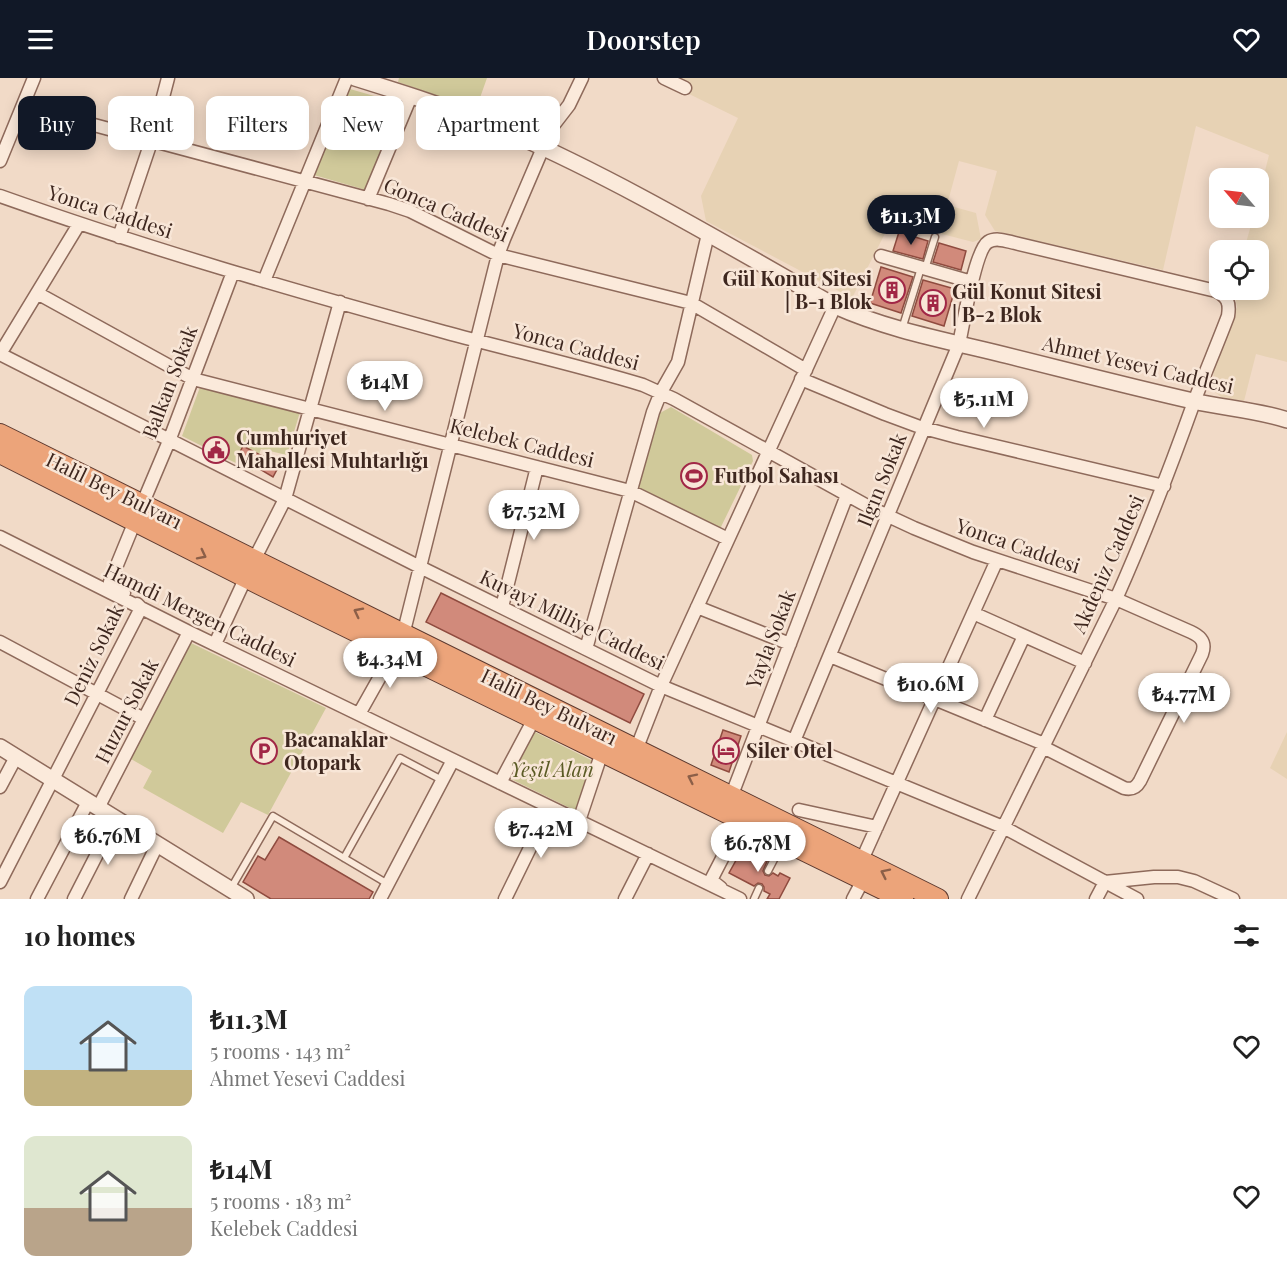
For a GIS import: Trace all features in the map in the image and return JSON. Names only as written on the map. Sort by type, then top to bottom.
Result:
[{"type":"highway","name":"Halil Bey Bulvarı","points":[[0,435],[139,513],[250,569],[399,642],[636,750],[731,797],[862,871],[903,899]]},
{"type":"highway","name":"Halil Bey Bulvarı","points":[[0,453],[139,513]]},
{"type":"highway","name":"Halil Bey Bulvarı","points":[[399,642],[534,719],[784,841],[938,899]]},
{"type":"street","points":[[27,96],[34,78]]},
{"type":"street","points":[[163,96],[168,78]]},
{"type":"street","points":[[264,281],[347,78]]},
{"type":"street","name":"Ahmet Yesevi Caddesi","points":[[355,78],[416,98]]},
{"type":"street","points":[[560,117],[574,97],[582,78]]},
{"type":"street","points":[[664,78],[685,88]]},
{"type":"street","points":[[368,199],[411,96]]},
{"type":"street","points":[[0,161],[18,118]]},
{"type":"street","points":[[119,237],[149,150]]},
{"type":"street","name":"Gonca Caddesi","points":[[188,150],[410,211],[498,255],[691,303],[804,374],[885,414],[966,440],[1164,486]]},
{"type":"street","points":[[359,714],[399,642],[498,255],[541,150]]},
{"type":"street","name":"Ahmet Yesevi Caddesi","points":[[546,150],[708,234],[835,306],[860,316],[902,330],[959,344],[1194,401],[1287,420]]},
{"type":"street","name":"Yonca Caddesi","points":[[0,196],[79,224],[233,272],[621,378],[661,392],[847,495],[947,543],[1116,599],[1201,637],[1204,645],[1202,654],[1135,788],[1124,788],[1044,745]]},
{"type":"street","points":[[0,354],[79,224]]},
{"type":"street","points":[[586,649],[652,412],[678,362],[708,234]]},
{"type":"street","name":"Ilgın Sokak","points":[[794,741],[959,344],[972,282],[985,244],[995,240],[1015,243],[1161,278]]},
{"type":"street","points":[[881,256],[972,282]]},
{"type":"street","name":"Balkan Sokak","points":[[139,513],[233,272]]},
{"type":"street","name":"Akdeniz Caddesi","points":[[968,899],[1116,599],[1164,486],[1194,401],[1228,316],[1227,298],[1216,291],[1161,278]]},
{"type":"street","name":"Kelebek Caddesi","points":[[37,293],[193,379],[630,491],[728,539]]},
{"type":"street","points":[[215,644],[285,499],[340,302]]},
{"type":"street","points":[[636,750],[661,686],[835,306]]},
{"type":"street","name":"Kuvayi Milliye Caddesi","points":[[0,354],[169,441],[661,686],[1004,826],[1137,899]]},
{"type":"street","points":[[502,607],[537,467]]},
{"type":"street","name":"Yayla Sokak","points":[[731,797],[847,495]]},
{"type":"street","name":"Deniz Sokak","points":[[0,882],[141,608],[110,582],[139,513]]},
{"type":"street","name":"Hamdi Mergen Caddesi","points":[[0,538],[648,854],[723,895],[740,899]]},
{"type":"street","points":[[853,899],[877,827],[997,560]]},
{"type":"street","points":[[697,607],[790,644]]},
{"type":"street","points":[[973,613],[1085,663]]},
{"type":"street","name":"Huzur Sokak","points":[[37,899],[144,719],[189,632]]},
{"type":"street","points":[[985,720],[1024,636]]},
{"type":"street","points":[[0,642],[144,719]]},
{"type":"street","points":[[830,656],[1044,745]]},
{"type":"street","points":[[500,783],[534,719]]},
{"type":"street","points":[[0,747],[246,899]]},
{"type":"street","points":[[579,821],[603,752]]},
{"type":"street","points":[[0,787],[16,757]]},
{"type":"street","points":[[380,899],[453,760]]},
{"type":"street","points":[[505,899],[550,807]]},
{"type":"street","points":[[798,810],[877,827]]},
{"type":"street","points":[[74,899],[115,819]]},
{"type":"street","points":[[723,895],[711,880],[742,820]]},
{"type":"street","points":[[131,899],[157,845]]},
{"type":"street","points":[[625,899],[648,854]]},
{"type":"street","points":[[1096,899],[1105,882],[1154,877],[1178,877],[1194,881],[1233,899]]},
{"type":"lane","points":[[902,330],[934,237]]},
{"type":"lane","points":[[344,858],[400,758],[442,780]]},
{"type":"lane","points":[[230,890],[273,816],[388,884]]},
{"type":"lane","points":[[768,871],[784,841]]},
{"type":"lane","points":[[754,899],[759,888]]},
{"type":"shaded area","points":[[674,78],[1287,78],[1287,362],[1256,354],[1244,401],[1221,397],[1212,386],[1214,370],[1237,307],[1236,300],[1269,300],[1269,240],[1247,240],[1250,228],[1269,228],[1269,168],[1266,168],[1269,155],[1196,126],[1163,270],[995,231],[985,215],[997,171],[959,161],[947,205],[976,213],[981,239],[973,242],[942,234],[898,208],[852,298],[706,221],[701,196],[738,118],[685,92]]},
{"type":"shaded area","points":[[1287,732],[1287,779],[1270,768]]},
{"type":"green space","points":[[399,78],[487,78],[481,96],[438,96],[398,82]]},
{"type":"green space","points":[[350,89],[374,96],[347,96]]},
{"type":"green space","points":[[324,150],[383,150],[366,190],[314,175]]},
{"type":"green space","points":[[200,387],[300,412],[287,455],[261,449],[253,471],[221,456],[225,447],[213,441],[208,449],[182,436]]},
{"type":"green space","name":"Futbol Sahası","points":[[671,407],[752,455],[753,461],[719,531],[637,490],[660,413]]},
{"type":"green space","name":"Bacanaklar Otopark","points":[[191,643],[326,708],[268,815],[241,802],[223,833],[143,788],[152,771],[131,759]]},
{"type":"green space","name":"Yeşil Alan","points":[[533,731],[593,761],[576,811],[509,778]]},
{"type":"building","points":[[899,232],[928,241],[923,259],[893,251]]},
{"type":"building","points":[[939,243],[966,251],[961,270],[933,262]]},
{"type":"building","name":"Gül Konut Sitesi | B-1 Blok","points":[[881,267],[913,277],[901,313],[870,303]]},
{"type":"building","name":"Gül Konut Sitesi | B-2 Blok","points":[[923,280],[955,289],[944,326],[912,316]]},
{"type":"building","points":[[243,446],[264,457],[265,454],[281,462],[273,477],[238,456]]},
{"type":"building","points":[[441,593],[644,694],[630,723],[426,622]]},
{"type":"building","name":"Siler Otel","points":[[723,730],[741,736],[729,772],[711,765]]},
{"type":"building","points":[[279,837],[373,892],[369,899],[271,899],[243,882],[258,856],[265,860]]},
{"type":"building","points":[[744,846],[768,859],[763,871],[765,875],[769,876],[773,873],[778,876],[780,873],[790,878],[779,899],[767,899],[770,894],[764,891],[762,884],[758,883],[754,886],[729,873]]},
{"type":"place","name":"Gül Konut Sitesi | B-1 Blok","points":[[892,290]]},
{"type":"place","name":"Gül Konut Sitesi | B-2 Blok","points":[[933,303]]},
{"type":"place","name":"Cumhuriyet Mahallesi Muhtarlığı","points":[[216,450]]},
{"type":"place","name":"Futbol Sahası","points":[[694,476]]},
{"type":"place","name":"Bacanaklar Otopark","points":[[264,751]]},
{"type":"place","name":"Siler Otel","points":[[726,751]]}]
